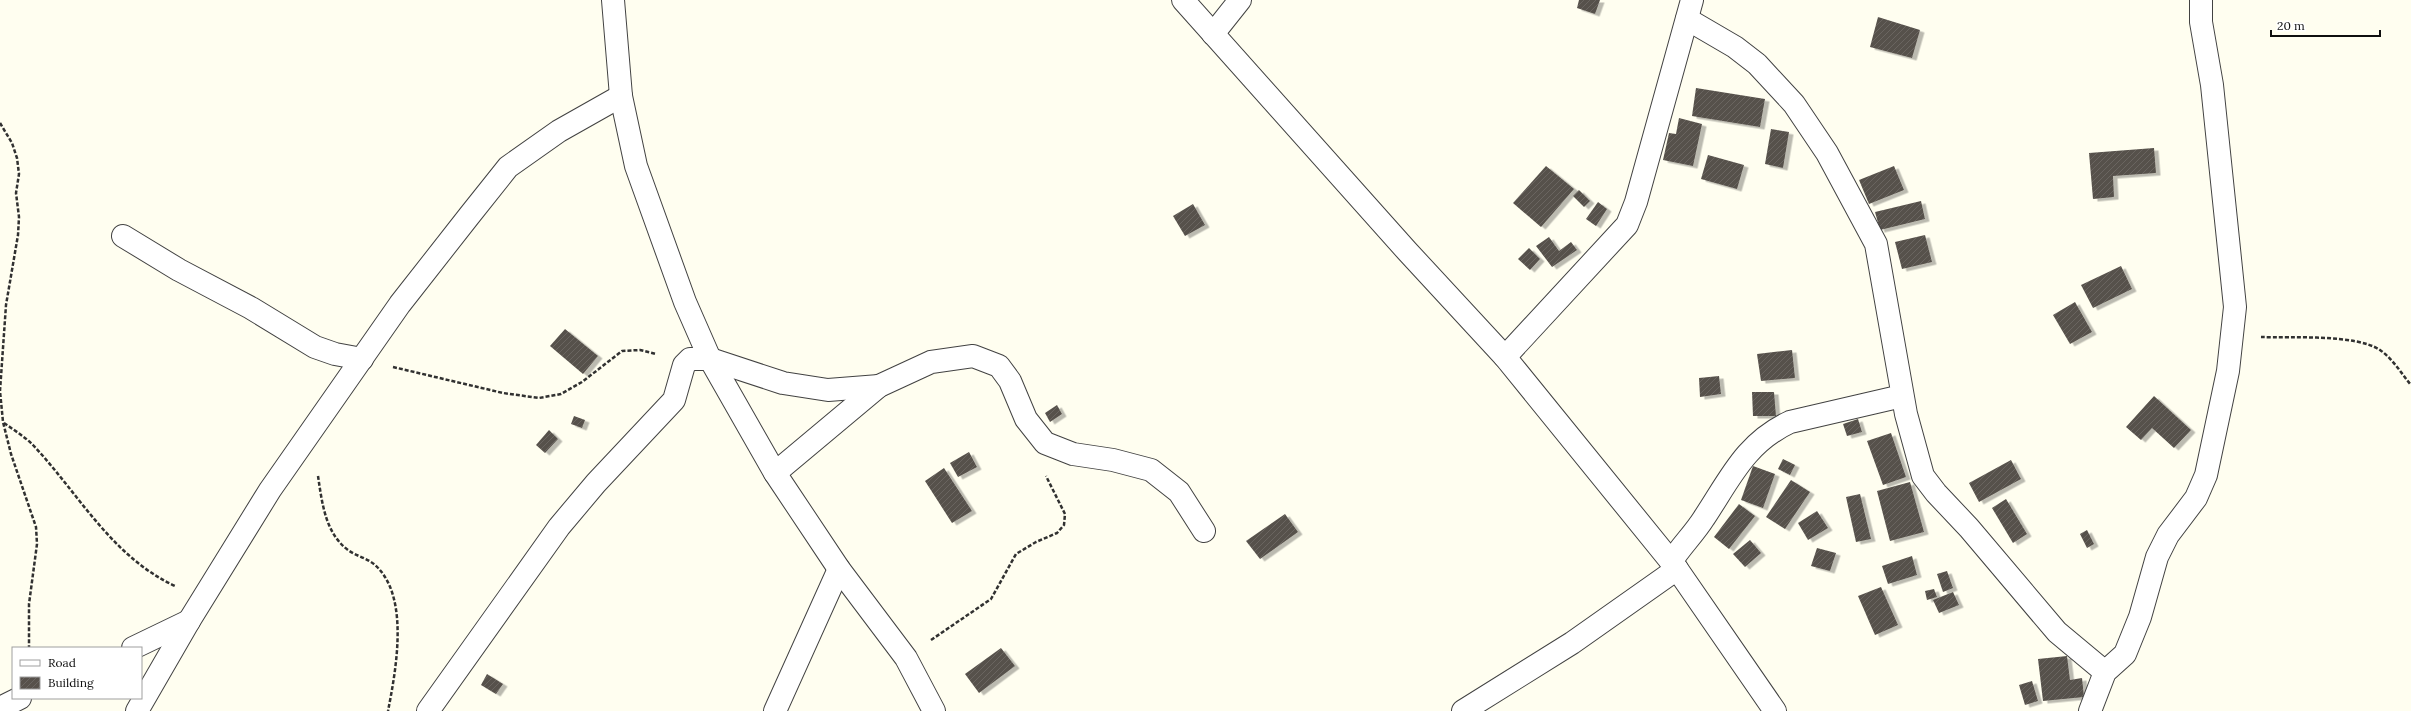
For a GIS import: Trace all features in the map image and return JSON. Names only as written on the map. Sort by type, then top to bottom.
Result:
[{"type":"street","points":[[613,0],[621,96],[636,166],[685,302],[710,359],[775,472],[839,569],[906,658],[934,711]]},
{"type":"street","points":[[1182,0],[1407,251],[1505,356],[1674,565],[1775,711]]},
{"type":"street","points":[[1213,34],[1240,0]]},
{"type":"street","points":[[2090,711],[2105,672],[2124,654],[2140,617],[2157,556],[2168,535],[2196,498],[2206,475],[2228,371],[2235,307],[2212,85],[2201,22],[2201,0]]},
{"type":"street","points":[[1505,356],[1627,225],[1636,202],[1690,9],[1757,64],[1794,104],[1827,153],[1876,244],[1902,396],[1924,476],[1936,493],[1969,528],[2057,632],[2105,672]]},
{"type":"street","points":[[137,711],[189,621],[270,490],[400,304],[508,166],[559,131],[621,96]]},
{"type":"street","points":[[123,236],[179,270],[251,308],[314,347],[335,354],[362,359]]},
{"type":"street","points":[[775,472],[879,386],[931,362],[973,356],[999,366],[1010,381],[1026,419],[1045,443],[1073,454],[1113,460],[1151,470],[1179,492],[1204,531]]},
{"type":"street","points":[[428,711],[560,527],[596,483],[674,400],[684,365],[690,359],[710,359],[783,383],[828,390],[879,386]]},
{"type":"street","points":[[1463,711],[1572,643],[1674,565],[1683,543],[1694,533],[1705,518],[1729,476],[1757,442],[1773,430],[1790,422],[1902,396]]},
{"type":"street","points":[[775,711],[839,569]]},
{"type":"street","points":[[135,647],[189,621]]},
{"type":"street","points":[[0,708],[18,699]]},
{"type":"path","points":[[0,123],[12,143],[18,158],[19,174],[16,193],[18,235],[6,305],[1,353],[1,412],[12,454],[36,527],[37,544],[29,604],[29,647]]},
{"type":"path","points":[[2232,338],[2344,338],[2360,342],[2381,350],[2392,360],[2411,385]]},
{"type":"path","points":[[362,359],[503,393],[538,398],[561,394],[582,382],[622,351],[640,350],[662,355],[684,365]]},
{"type":"path","points":[[3,422],[32,444],[112,541],[142,566],[172,585],[203,600]]},
{"type":"path","points":[[315,426],[323,508],[332,533],[347,549],[375,565],[387,582],[395,599],[397,641],[388,711]]},
{"type":"path","points":[[906,658],[991,598],[1016,554],[1036,542],[1057,533],[1064,526],[1065,514],[1050,487],[1042,465],[1045,443]]},
{"type":"building","points":[[1579,0],[1600,0],[1595,14],[1577,8]]},
{"type":"building","points":[[1878,17],[1920,30],[1912,58],[1870,47]]},
{"type":"building","points":[[1696,88],[1765,99],[1760,127],[1692,116]]},
{"type":"building","points":[[1679,118],[1702,124],[1693,166],[1663,160],[1669,133],[1676,134]]},
{"type":"building","points":[[1771,129],[1789,132],[1783,168],[1765,164]]},
{"type":"building","points":[[2154,148],[2156,173],[2113,176],[2114,197],[2093,199],[2089,153]]},
{"type":"building","points":[[1708,155],[1744,165],[1737,189],[1701,179]]},
{"type":"building","points":[[1546,166],[1574,189],[1541,227],[1513,203]]},
{"type":"building","points":[[1894,166],[1904,190],[1869,204],[1859,180]]},
{"type":"building","points":[[1579,190],[1590,201],[1584,207],[1573,196]]},
{"type":"building","points":[[1921,201],[1925,219],[1880,230],[1875,212]]},
{"type":"building","points":[[1598,202],[1607,209],[1596,226],[1586,219]]},
{"type":"building","points":[[1193,204],[1205,225],[1185,236],[1173,216]]},
{"type":"building","points":[[1925,235],[1932,262],[1902,269],[1895,242]]},
{"type":"building","points":[[1549,237],[1559,251],[1571,242],[1577,250],[1552,267],[1536,246]]},
{"type":"building","points":[[1529,248],[1540,259],[1530,270],[1518,259]]},
{"type":"building","points":[[2121,266],[2132,289],[2093,308],[2081,285]]},
{"type":"building","points":[[2075,302],[2092,332],[2070,344],[2053,315]]},
{"type":"building","points":[[565,329],[598,356],[583,374],[550,346]]},
{"type":"building","points":[[1792,350],[1795,378],[1761,381],[1757,354]]},
{"type":"building","points":[[1719,376],[1721,394],[1700,397],[1699,378]]},
{"type":"building","points":[[1752,392],[1774,392],[1776,416],[1753,416]]},
{"type":"building","points":[[2154,396],[2191,430],[2174,448],[2152,428],[2141,440],[2126,427]]},
{"type":"building","points":[[1057,405],[1062,414],[1050,422],[1045,413]]},
{"type":"building","points":[[574,416],[585,420],[582,428],[571,424]]},
{"type":"building","points":[[1858,419],[1862,432],[1847,436],[1843,424]]},
{"type":"building","points":[[549,430],[558,439],[545,453],[536,445]]},
{"type":"building","points":[[1891,433],[1906,477],[1883,485],[1867,441]]},
{"type":"building","points":[[969,452],[977,467],[958,477],[950,463]]},
{"type":"building","points":[[1783,459],[1795,465],[1790,475],[1778,469]]},
{"type":"building","points":[[2011,460],[2021,479],[1979,502],[1969,483]]},
{"type":"building","points":[[1753,466],[1775,474],[1763,508],[1741,500]]},
{"type":"building","points":[[944,468],[972,511],[952,523],[925,481]]},
{"type":"building","points":[[1791,480],[1810,492],[1785,529],[1766,517]]},
{"type":"building","points":[[1910,482],[1924,532],[1890,541],[1877,491]]},
{"type":"building","points":[[1860,494],[1871,539],[1856,542],[1846,497]]},
{"type":"building","points":[[2006,499],[2027,534],[2013,543],[1992,508]]},
{"type":"building","points":[[1739,504],[1755,516],[1729,549],[1714,537]]},
{"type":"building","points":[[1817,511],[1828,528],[1808,540],[1798,523]]},
{"type":"building","points":[[1285,514],[1298,532],[1260,559],[1246,541]]},
{"type":"building","points":[[2087,530],[2094,544],[2087,548],[2080,534]]},
{"type":"building","points":[[1750,540],[1761,553],[1745,567],[1733,554]]},
{"type":"building","points":[[1817,548],[1836,553],[1830,571],[1811,566]]},
{"type":"building","points":[[1912,556],[1917,575],[1888,584],[1882,566]]},
{"type":"building","points":[[1947,571],[1953,588],[1943,592],[1937,574]]},
{"type":"building","points":[[1881,587],[1898,625],[1875,635],[1858,596]]},
{"type":"building","points":[[1934,589],[1937,597],[1927,600],[1925,591]]},
{"type":"building","points":[[1953,592],[1959,605],[1939,613],[1933,600]]},
{"type":"building","points":[[1001,648],[1015,666],[979,693],[965,674]]},
{"type":"building","points":[[2067,656],[2070,680],[2082,678],[2084,697],[2043,701],[2038,659]]},
{"type":"building","points":[[487,674],[503,684],[496,694],[481,685]]},
{"type":"building","points":[[2032,681],[2038,701],[2025,705],[2019,685]]}]
